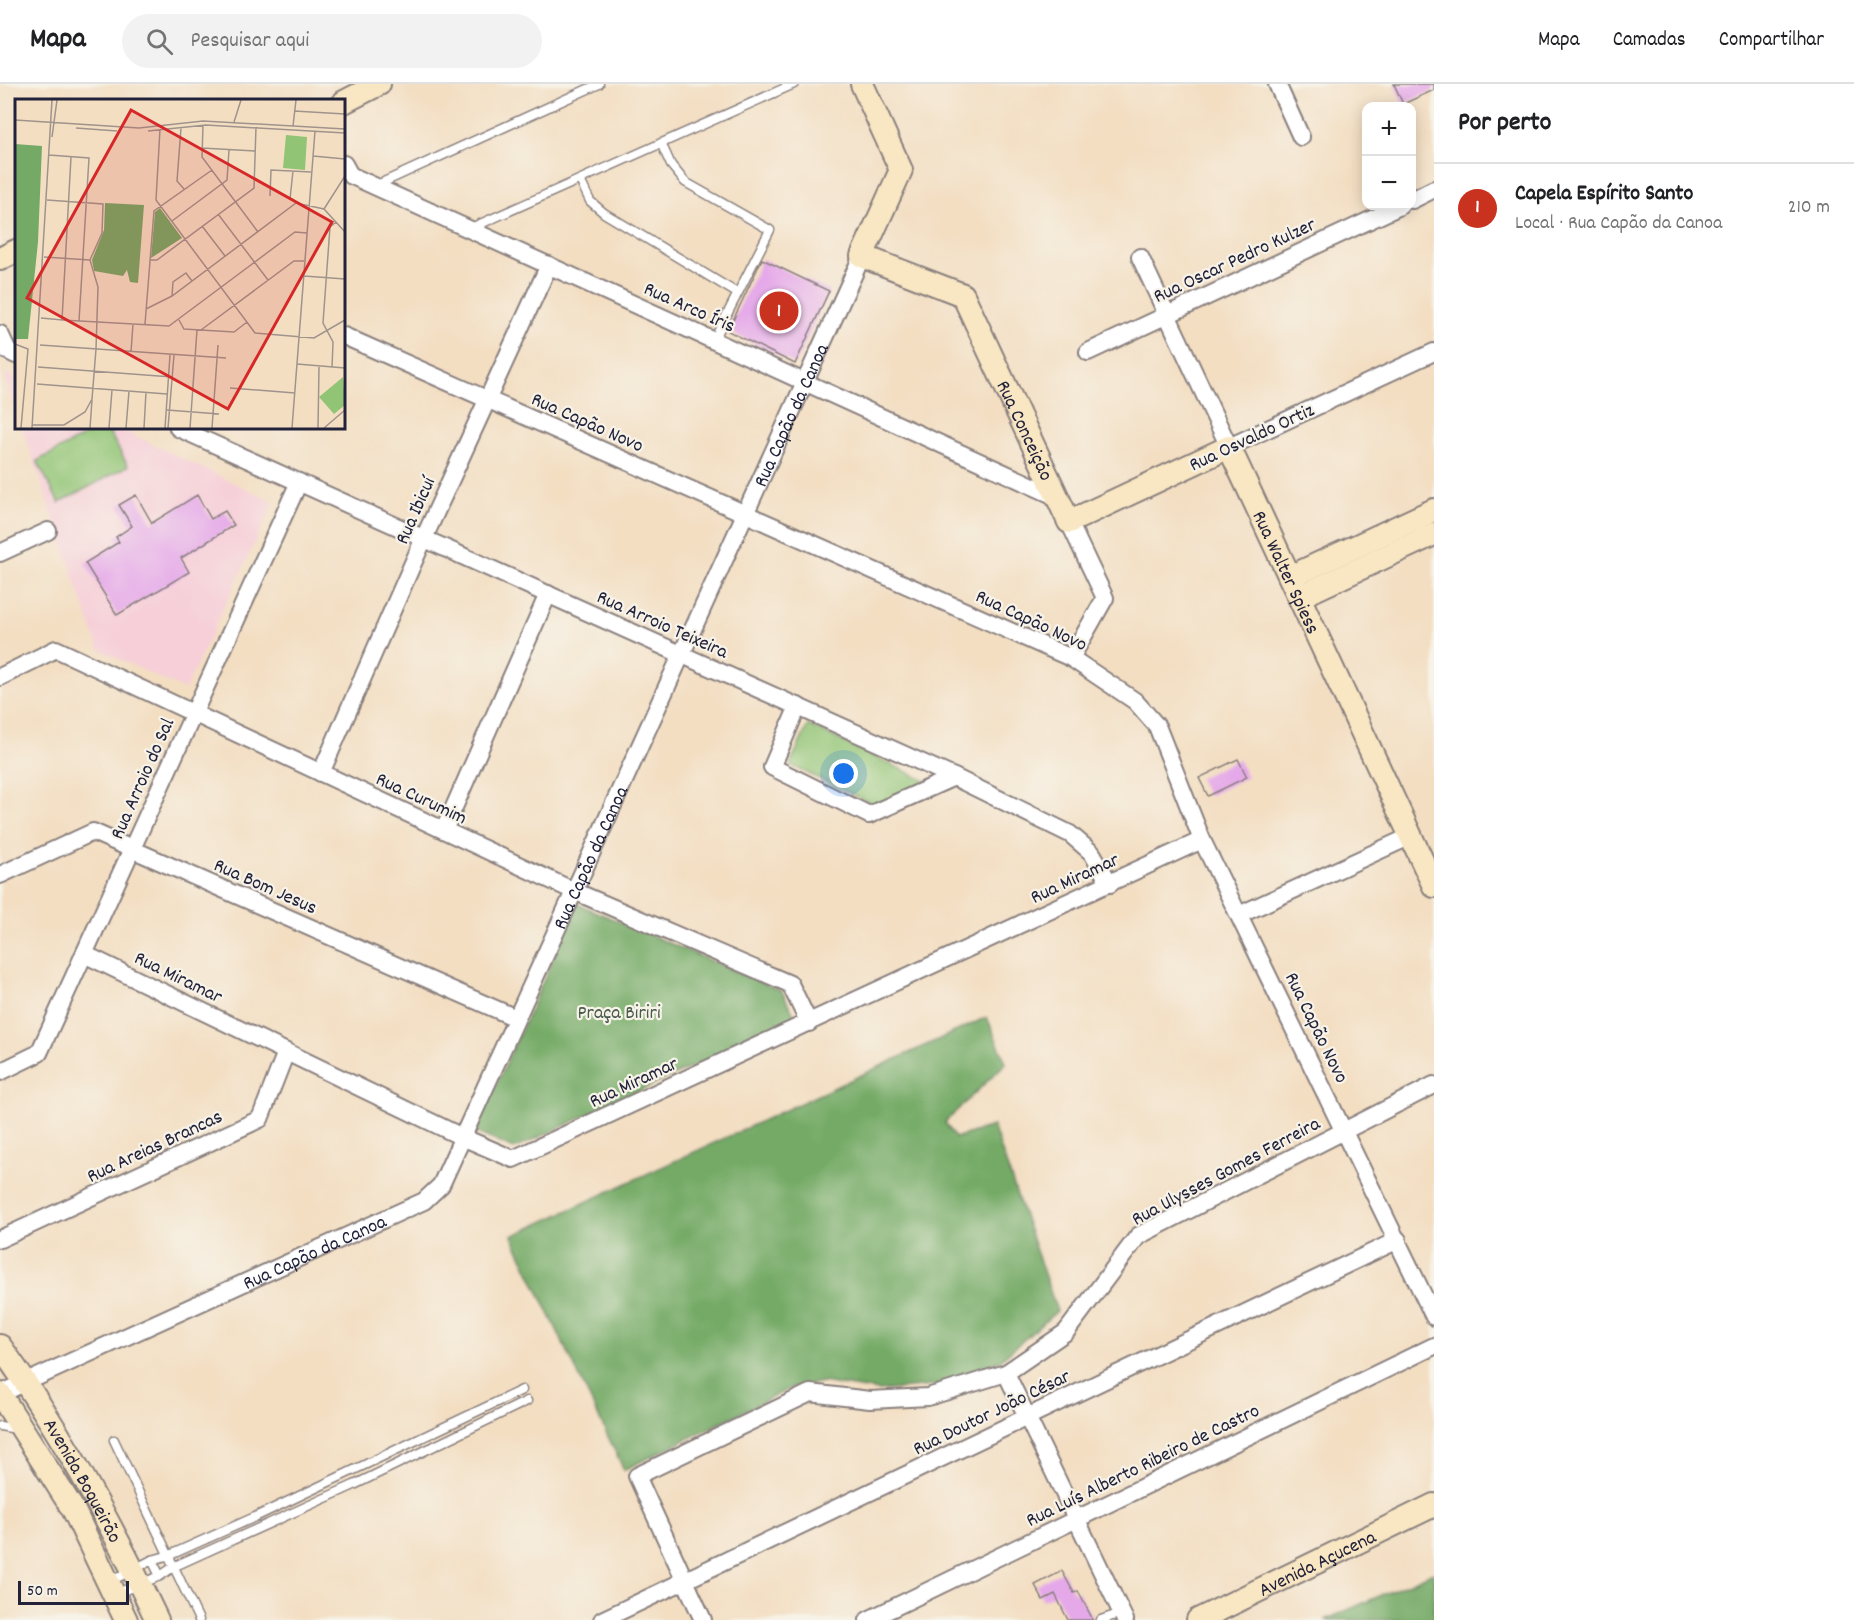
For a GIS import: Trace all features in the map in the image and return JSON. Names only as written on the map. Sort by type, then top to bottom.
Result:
[{"type":"street","points":[[345,101],[379,84]]},
{"type":"street","name":"Rua Capão da Canoa","points":[[0,1394],[24,1380],[424,1201],[441,1185],[901,170],[862,84]]},
{"type":"street","points":[[1276,84],[1301,137]]},
{"type":"street","name":"Rua Arco Íris","points":[[345,166],[350,175],[1057,496]]},
{"type":"street","points":[[1416,198],[1434,189]]},
{"type":"street","name":"Rua Oscar Pedro Kulzer","points":[[1088,352],[1391,210]]},
{"type":"street","points":[[0,259],[15,252]]},
{"type":"street","name":"Rua Conceição","points":[[862,256],[963,295],[1105,598],[1071,658]]},
{"type":"street","name":"Rua Walter Spiess","points":[[1140,257],[1434,886]]},
{"type":"street","name":"Rua Ibicuí","points":[[321,773],[424,538],[549,265]]},
{"type":"street","points":[[0,334],[8,351],[15,354]]},
{"type":"street","name":"Rua Capão Novo","points":[[345,336],[1071,658],[1135,701],[1157,726],[1202,840],[1434,1317]]},
{"type":"street","name":"Rua Osvaldo Ortiz","points":[[1069,522],[1434,352]]},
{"type":"street","name":"Rua Arroio Teixeira","points":[[180,429],[954,777],[1070,834],[1092,853],[1110,884]]},
{"type":"street","name":"Rua Arroio do Sal","points":[[0,1072],[39,1053],[299,482]]},
{"type":"street","points":[[1294,587],[1432,526]]},
{"type":"street","points":[[0,553],[48,531]]},
{"type":"street","points":[[444,830],[548,594]]},
{"type":"street","name":"Rua Curumim","points":[[0,677],[56,649],[574,891],[790,984],[809,1023]]},
{"type":"street","points":[[798,706],[772,767],[869,815],[954,777]]},
{"type":"street","name":"Rua Bom Jesus","points":[[0,875],[93,832],[516,1018]]},
{"type":"street","points":[[1239,915],[1411,836]]},
{"type":"street","name":"Rua Miramar","points":[[84,954],[462,1137],[513,1159],[1202,840]]},
{"type":"street","name":"Rua Areias Brancas","points":[[0,1239],[260,1119],[286,1052]]},
{"type":"street","name":"Rua Ulysses Gomes Ferreira","points":[[685,1580],[637,1476],[810,1393],[870,1400],[927,1397],[1006,1373],[1066,1332],[1138,1236],[1434,1084]]},
{"type":"street","name":"Rua Doutor João César","points":[[602,1620],[1398,1240]]},
{"type":"street","name":"Avenida Boqueirão","points":[[0,1346],[37,1399],[146,1572],[157,1620]]},
{"type":"street","name":"Rua Luís Alberto Ribeiro de Castro","points":[[868,1620],[1434,1346]]},
{"type":"street","points":[[1006,1373],[1123,1617]]},
{"type":"street","name":"Avenida Boqueirão","points":[[0,1394],[74,1511],[126,1620]]},
{"type":"street","name":"Avenida Açucena","points":[[1198,1620],[1434,1505]]},
{"type":"street","points":[[685,1580],[704,1620]]},
{"type":"lane","points":[[375,186],[598,84]]},
{"type":"lane","points":[[469,230],[794,84]]},
{"type":"lane","points":[[661,143],[671,165],[685,182],[770,230],[714,340]]},
{"type":"lane","points":[[580,180],[590,201],[604,213],[737,293]]},
{"type":"lane","points":[[111,1588],[146,1572],[170,1555],[522,1390]]},
{"type":"lane","points":[[146,1572],[175,1566],[354,1485],[528,1401]]},
{"type":"lane","points":[[0,1426],[23,1429]]},
{"type":"lane","points":[[114,1440],[200,1620]]},
{"type":"lane","points":[[1101,1620],[1123,1617]]},
{"type":"shaded area","points":[[3,373],[15,379],[15,408]]},
{"type":"shaded area","points":[[22,429],[120,429],[274,502],[185,690],[99,649]]},
{"type":"green space","points":[[97,429],[108,429],[128,466],[59,503],[37,461]]},
{"type":"green space","points":[[808,725],[928,782],[877,806],[790,765]]},
{"type":"green space","name":"Praça Biriri","points":[[578,904],[782,991],[796,1019],[514,1149],[475,1132]]},
{"type":"green space","points":[[987,1017],[1006,1063],[945,1122],[955,1138],[993,1126],[1057,1311],[999,1361],[942,1385],[878,1391],[822,1382],[789,1389],[624,1470],[512,1236]]},
{"type":"green space","points":[[1434,1572],[1434,1620],[1325,1620]]},
{"type":"building","points":[[1394,84],[1434,84],[1434,90],[1407,102],[1402,102]]},
{"type":"building","points":[[762,259],[829,291],[795,364],[728,331]]},
{"type":"building","points":[[136,495],[152,523],[197,495],[211,519],[225,511],[234,525],[181,558],[189,572],[117,615],[85,563],[119,542],[116,537],[132,526],[119,505]]},
{"type":"building","points":[[1238,759],[1247,777],[1208,796],[1199,778]]},
{"type":"building","points":[[1062,1571],[1074,1593],[1078,1591],[1093,1620],[1068,1620],[1055,1594],[1043,1600],[1035,1585]]},
{"type":"place","name":"Capela Espírito Santo","points":[[779,311]]}]
